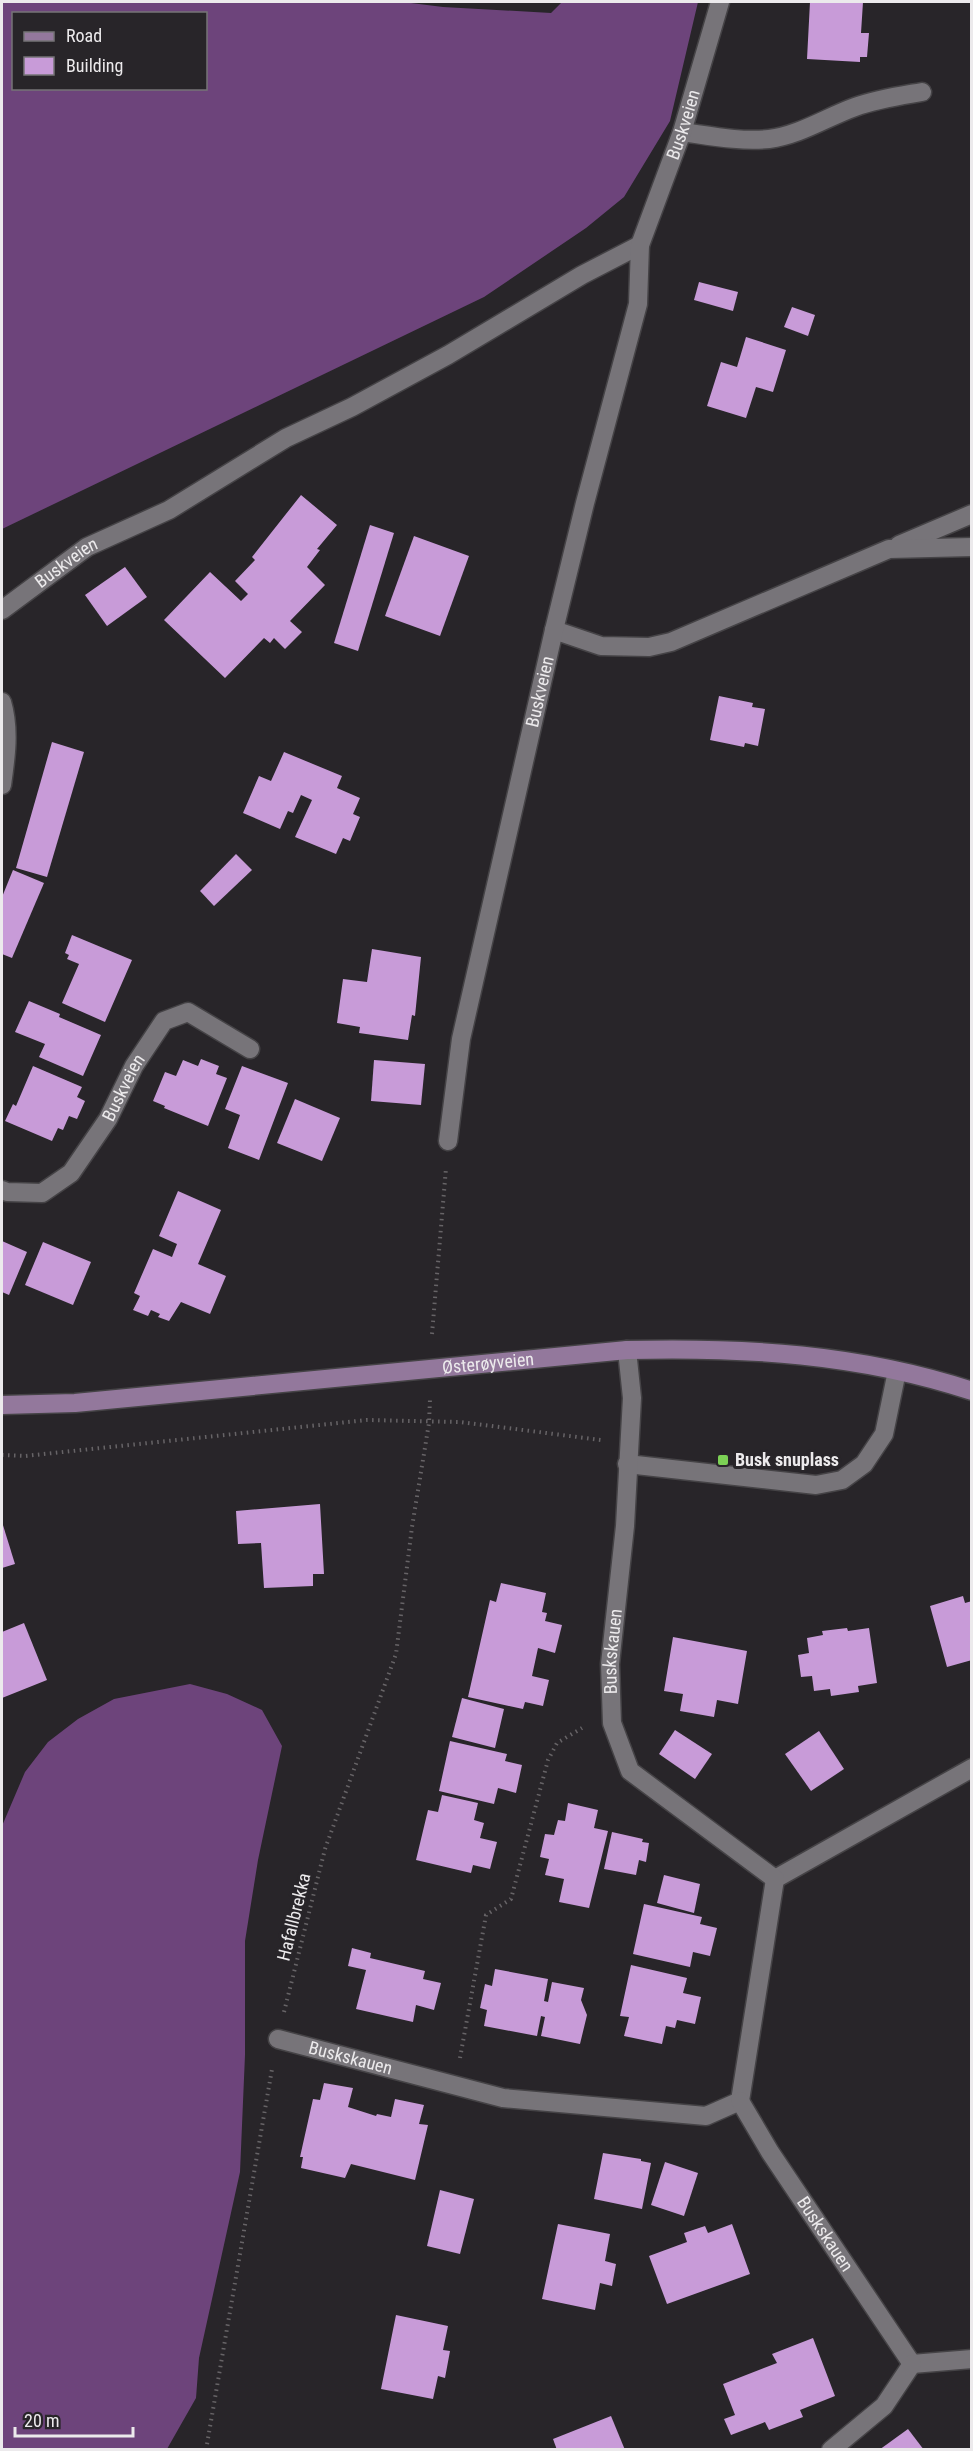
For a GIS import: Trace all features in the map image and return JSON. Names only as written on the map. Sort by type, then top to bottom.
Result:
[{"type":"main road","name":"Østerøyveien","points":[[2,1406],[75,1404],[627,1350],[700,1348],[768,1351],[830,1358],[897,1371],[972,1390]]},
{"type":"street","name":"Buskveien","points":[[448,1141],[461,1039],[554,630],[638,304],[640,245],[682,132],[720,2]]},
{"type":"street","points":[[682,132],[737,139],[770,138],[800,130],[883,99],[922,92]]},
{"type":"street","name":"Buskveien","points":[[2,610],[87,547],[170,510],[286,438],[352,407],[448,355],[582,275],[640,245]]},
{"type":"street","points":[[554,630],[601,646],[649,647],[671,642],[972,514]]},
{"type":"street","points":[[889,549],[972,548]]},
{"type":"street","points":[[2,702],[6,717],[6,757],[2,785]]},
{"type":"street","name":"Buskveien","points":[[2,1190],[42,1193],[71,1173],[108,1119],[134,1066],[164,1021],[188,1012],[250,1049]]},
{"type":"street","name":"Buskskauen","points":[[627,1350],[632,1398],[625,1526],[610,1664],[612,1723],[630,1771],[775,1879]]},
{"type":"street","points":[[627,1464],[816,1485],[842,1480],[864,1464],[884,1434],[897,1371]]},
{"type":"street","points":[[740,2101],[775,1879],[972,1768]]},
{"type":"street","name":"Buskskauen","points":[[278,2038],[503,2098],[706,2116],[740,2101],[770,2152],[912,2364]]},
{"type":"street","points":[[831,2450],[884,2406],[912,2364],[972,2359]]},
{"type":"path","points":[[432,1334],[448,1141]]},
{"type":"path","name":"Hafallbrekka","points":[[206,2450],[278,2038],[325,1849],[396,1654],[429,1423],[429,1399]]},
{"type":"path","points":[[2,1455],[25,1456],[367,1420],[460,1422],[629,1444]]},
{"type":"path","points":[[455,2084],[486,1915],[511,1899],[548,1760],[557,1743],[579,1729],[612,1723]]},
{"type":"shaded area","points":[[2,2],[403,2],[443,7],[551,13],[562,2],[698,2],[670,121],[624,197],[586,228],[484,297],[2,529]]},
{"type":"shaded area","points":[[190,1684],[227,1694],[262,1710],[282,1746],[258,1860],[245,1941],[245,2055],[240,2172],[199,2358],[196,2398],[167,2449],[2,2449],[2,1826],[25,1772],[48,1742],[78,1719],[114,1699]]},
{"type":"building","points":[[810,2],[863,2],[861,33],[869,33],[867,57],[860,57],[860,62],[807,59]]},
{"type":"building","points":[[699,282],[738,292],[733,311],[694,300]]},
{"type":"building","points":[[792,307],[815,315],[808,336],[784,327]]},
{"type":"building","points":[[746,337],[786,350],[773,392],[756,387],[746,418],[707,406],[721,362],[737,367]]},
{"type":"building","points":[[301,495],[337,525],[317,549],[320,550],[307,567],[325,585],[290,621],[302,632],[285,649],[274,638],[270,643],[264,638],[225,678],[164,620],[210,572],[241,601],[248,594],[235,581],[255,560],[252,557]]},
{"type":"building","points":[[370,525],[394,533],[358,651],[334,643]]},
{"type":"building","points":[[414,536],[469,556],[440,636],[385,616]]},
{"type":"building","points":[[125,567],[147,597],[107,626],[85,595]]},
{"type":"building","points":[[719,696],[753,703],[752,707],[765,709],[758,746],[745,743],[744,747],[710,740]]},
{"type":"building","points":[[52,742],[84,752],[47,877],[16,868]]},
{"type":"building","points":[[284,752],[342,776],[337,788],[360,798],[353,814],[360,817],[350,841],[343,838],[336,854],[295,837],[312,800],[301,795],[293,813],[288,811],[280,829],[243,813],[259,776],[271,781]]},
{"type":"building","points":[[236,854],[252,870],[214,906],[200,891]]},
{"type":"building","points":[[13,870],[44,883],[12,958],[2,954],[2,897]]},
{"type":"building","points":[[72,935],[132,960],[105,1022],[62,1003],[79,964],[67,959],[69,955],[65,953]]},
{"type":"building","points":[[372,949],[421,957],[415,1016],[412,1015],[408,1040],[359,1033],[360,1027],[337,1023],[343,979],[367,982]]},
{"type":"building","points":[[29,1001],[101,1035],[83,1076],[39,1057],[45,1044],[15,1032]]},
{"type":"building","points":[[201,1059],[219,1066],[216,1074],[227,1078],[208,1126],[164,1108],[165,1106],[153,1101],[165,1072],[176,1076],[183,1060],[198,1066]]},
{"type":"building","points":[[374,1060],[425,1064],[421,1105],[371,1101]]},
{"type":"building","points":[[33,1066],[82,1087],[77,1097],[85,1101],[77,1119],[69,1116],[63,1130],[58,1128],[52,1141],[5,1121],[13,1104],[16,1106]]},
{"type":"building","points":[[242,1066],[288,1083],[259,1160],[228,1148],[240,1115],[225,1109]]},
{"type":"building","points":[[295,1099],[340,1118],[322,1161],[277,1143]]},
{"type":"building","points":[[178,1191],[221,1210],[198,1264],[226,1276],[210,1314],[181,1302],[169,1321],[158,1317],[160,1314],[151,1310],[148,1316],[133,1310],[140,1296],[134,1293],[153,1249],[172,1257],[177,1244],[159,1236]]},
{"type":"building","points":[[2,1241],[27,1252],[9,1295],[2,1292]]},
{"type":"building","points":[[43,1242],[91,1262],[73,1305],[25,1285]]},
{"type":"building","points":[[320,1504],[324,1574],[313,1574],[313,1586],[264,1588],[261,1543],[238,1544],[236,1511]]},
{"type":"building","points":[[2,1522],[15,1564],[2,1568]]},
{"type":"building","points":[[501,1583],[546,1593],[542,1612],[547,1613],[545,1621],[562,1625],[555,1653],[538,1648],[532,1676],[549,1680],[543,1706],[525,1702],[523,1709],[468,1697],[490,1600],[496,1602]]},
{"type":"building","points":[[963,1596],[965,1603],[972,1601],[972,1660],[947,1667],[930,1606]]},
{"type":"building","points":[[24,1623],[47,1680],[2,1698],[2,1632]]},
{"type":"building","points":[[847,1628],[848,1631],[869,1628],[877,1683],[858,1686],[859,1692],[831,1696],[830,1689],[814,1691],[812,1676],[801,1677],[798,1655],[809,1653],[807,1638],[823,1635],[822,1631]]},
{"type":"building","points":[[673,1637],[747,1651],[738,1704],[717,1700],[714,1717],[680,1711],[683,1694],[664,1691]]},
{"type":"building","points":[[462,1698],[504,1709],[495,1748],[452,1737]]},
{"type":"building","points":[[675,1730],[712,1754],[695,1779],[659,1754]]},
{"type":"building","points":[[819,1731],[844,1769],[811,1791],[785,1754]]},
{"type":"building","points":[[450,1741],[507,1754],[505,1761],[522,1765],[516,1793],[498,1788],[494,1804],[439,1791]]},
{"type":"building","points":[[442,1795],[478,1803],[474,1820],[484,1823],[480,1838],[497,1842],[490,1869],[473,1865],[471,1873],[416,1860],[428,1810],[438,1812]]},
{"type":"building","points":[[568,1803],[598,1810],[594,1828],[608,1831],[589,1908],[559,1902],[564,1879],[545,1875],[549,1859],[540,1857],[545,1834],[554,1835],[558,1820],[565,1821]]},
{"type":"building","points":[[612,1832],[643,1839],[642,1842],[649,1843],[646,1862],[639,1860],[636,1875],[604,1869]]},
{"type":"building","points":[[664,1875],[700,1884],[694,1913],[657,1903]]},
{"type":"building","points":[[644,1904],[702,1917],[700,1924],[717,1928],[710,1956],[693,1952],[690,1967],[633,1954]]},
{"type":"building","points":[[352,1948],[371,1953],[370,1958],[425,1971],[423,1979],[441,1983],[434,2010],[416,2005],[413,2022],[356,2009],[366,1970],[348,1966]]},
{"type":"building","points":[[631,1965],[687,1978],[683,1993],[701,1997],[695,2024],[677,2020],[675,2028],[666,2026],[662,2044],[624,2036],[629,2017],[620,2016]]},
{"type":"building","points":[[495,1969],[548,1979],[544,2001],[548,2002],[552,1982],[584,1988],[581,2000],[587,2015],[580,2044],[541,2036],[545,2017],[541,2016],[537,2036],[484,2026],[487,2010],[480,2008],[485,1984],[492,1986]]},
{"type":"building","points":[[324,2083],[353,2088],[348,2107],[376,2116],[377,2114],[391,2117],[395,2099],[424,2105],[419,2124],[428,2125],[415,2180],[351,2164],[345,2178],[301,2168],[303,2157],[300,2157],[313,2099],[320,2100]]},
{"type":"building","points":[[603,2153],[641,2159],[641,2161],[651,2163],[642,2209],[594,2199]]},
{"type":"building","points":[[665,2162],[698,2173],[684,2216],[651,2205]]},
{"type":"building","points":[[440,2190],[474,2199],[460,2254],[427,2246]]},
{"type":"building","points":[[558,2224],[610,2234],[605,2261],[616,2264],[612,2286],[600,2283],[595,2310],[542,2299]]},
{"type":"building","points":[[732,2224],[750,2274],[667,2304],[649,2256],[687,2242],[684,2233],[705,2226],[708,2233]]},
{"type":"building","points":[[396,2315],[448,2326],[443,2350],[450,2351],[445,2378],[438,2376],[433,2399],[381,2389]]},
{"type":"building","points":[[813,2338],[835,2396],[800,2410],[803,2417],[769,2430],[765,2422],[731,2435],[724,2419],[735,2415],[723,2384],[777,2363],[772,2354]]},
{"type":"building","points":[[611,2416],[625,2450],[557,2450],[553,2439]]},
{"type":"building","points":[[908,2429],[924,2450],[879,2450]]},
{"type":"place","name":"Busk snuplass","points":[[723,1460]]}]
